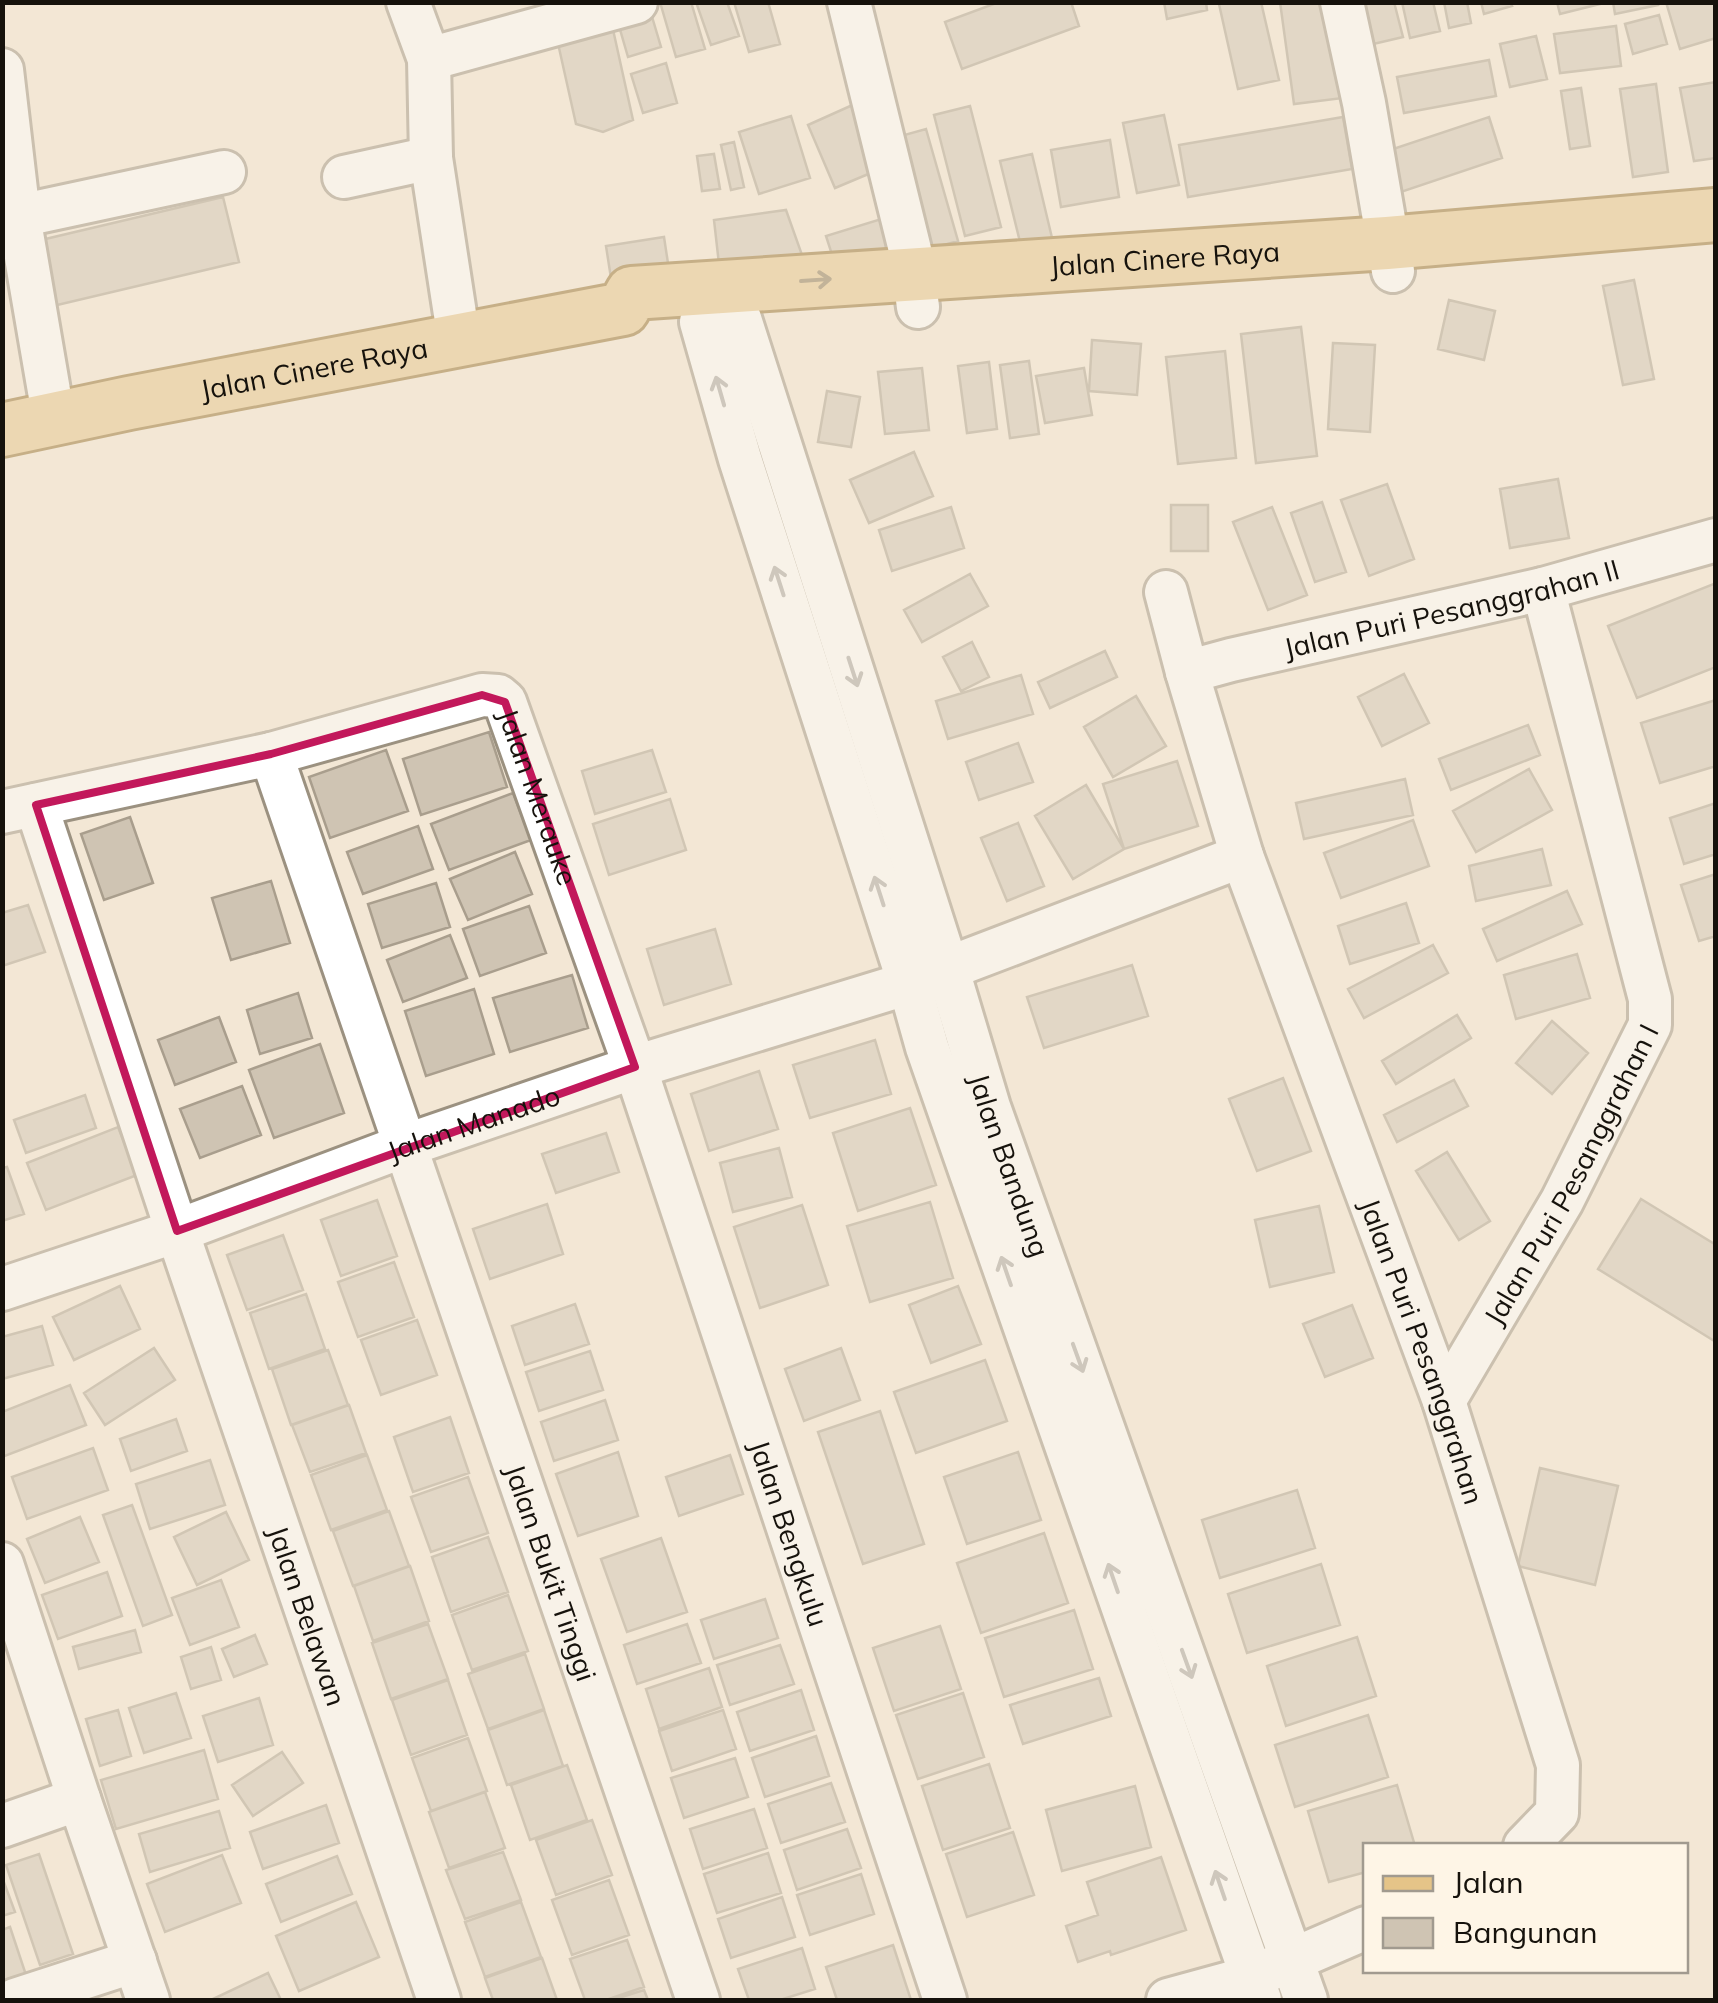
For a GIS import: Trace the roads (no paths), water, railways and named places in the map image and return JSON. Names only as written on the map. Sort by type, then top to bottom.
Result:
[{"type":"main road","name":"Jalan Cinere Raya","points":[[1390,257],[1716,215]]},
{"type":"main road","name":"Jalan Cinere Raya","points":[[2,430],[623,309],[632,293],[916,290],[1390,257],[1716,242]]},
{"type":"main road","name":"Jalan Cinere Raya","points":[[623,309],[639,325],[720,320],[916,290]]},
{"type":"street","points":[[408,2],[428,59],[431,158],[459,340]]},
{"type":"street","points":[[428,59],[636,2]]},
{"type":"street","points":[[850,2],[916,290]]},
{"type":"street","points":[[1342,2],[1390,257]]},
{"type":"street","points":[[2,70],[19,216],[54,420]]},
{"type":"street","points":[[344,177],[431,158]]},
{"type":"street","points":[[19,216],[224,172]]},
{"type":"street","name":"Jalan Bandung","points":[[720,320],[928,976],[989,1108],[1306,2000]]},
{"type":"street","name":"Jalan Puri Pesanggrahan II","points":[[1187,672],[1544,589],[1716,540]]},
{"type":"street","name":"Jalan Puri Pesanggrahan I","points":[[1444,1401],[1562,1202],[1650,1025],[1650,999],[1544,589]]},
{"type":"street","name":"Jalan Puri Pesanggrahan","points":[[1166,592],[1242,856],[1444,1401],[1558,1764],[1558,1813],[1528,1843]]},
{"type":"street","name":"Jalan Merauke","points":[[271,754],[482,695],[498,696],[506,702],[635,1067]]},
{"type":"street","points":[[19,808],[271,754]]},
{"type":"street","name":"Jalan Bukit Tinggi","points":[[271,754],[698,2000]]},
{"type":"street","name":"Jalan Belawan","points":[[19,808],[177,1230],[439,2000]]},
{"type":"street","points":[[928,976],[1242,856]]},
{"type":"street","name":"Jalan Bandung","points":[[928,976],[928,1048],[1256,1989]]},
{"type":"street","name":"Jalan Manado","points":[[2,1289],[635,1067],[928,976]]},
{"type":"street","name":"Jalan Bengkulu","points":[[635,1067],[945,2000]]},
{"type":"street","points":[[2,1564],[141,1981],[15,2000]]},
{"type":"street","points":[[2,1826],[79,1800]]},
{"type":"street","points":[[1168,2000],[1256,1989],[1292,1960],[1363,1929]]}]
